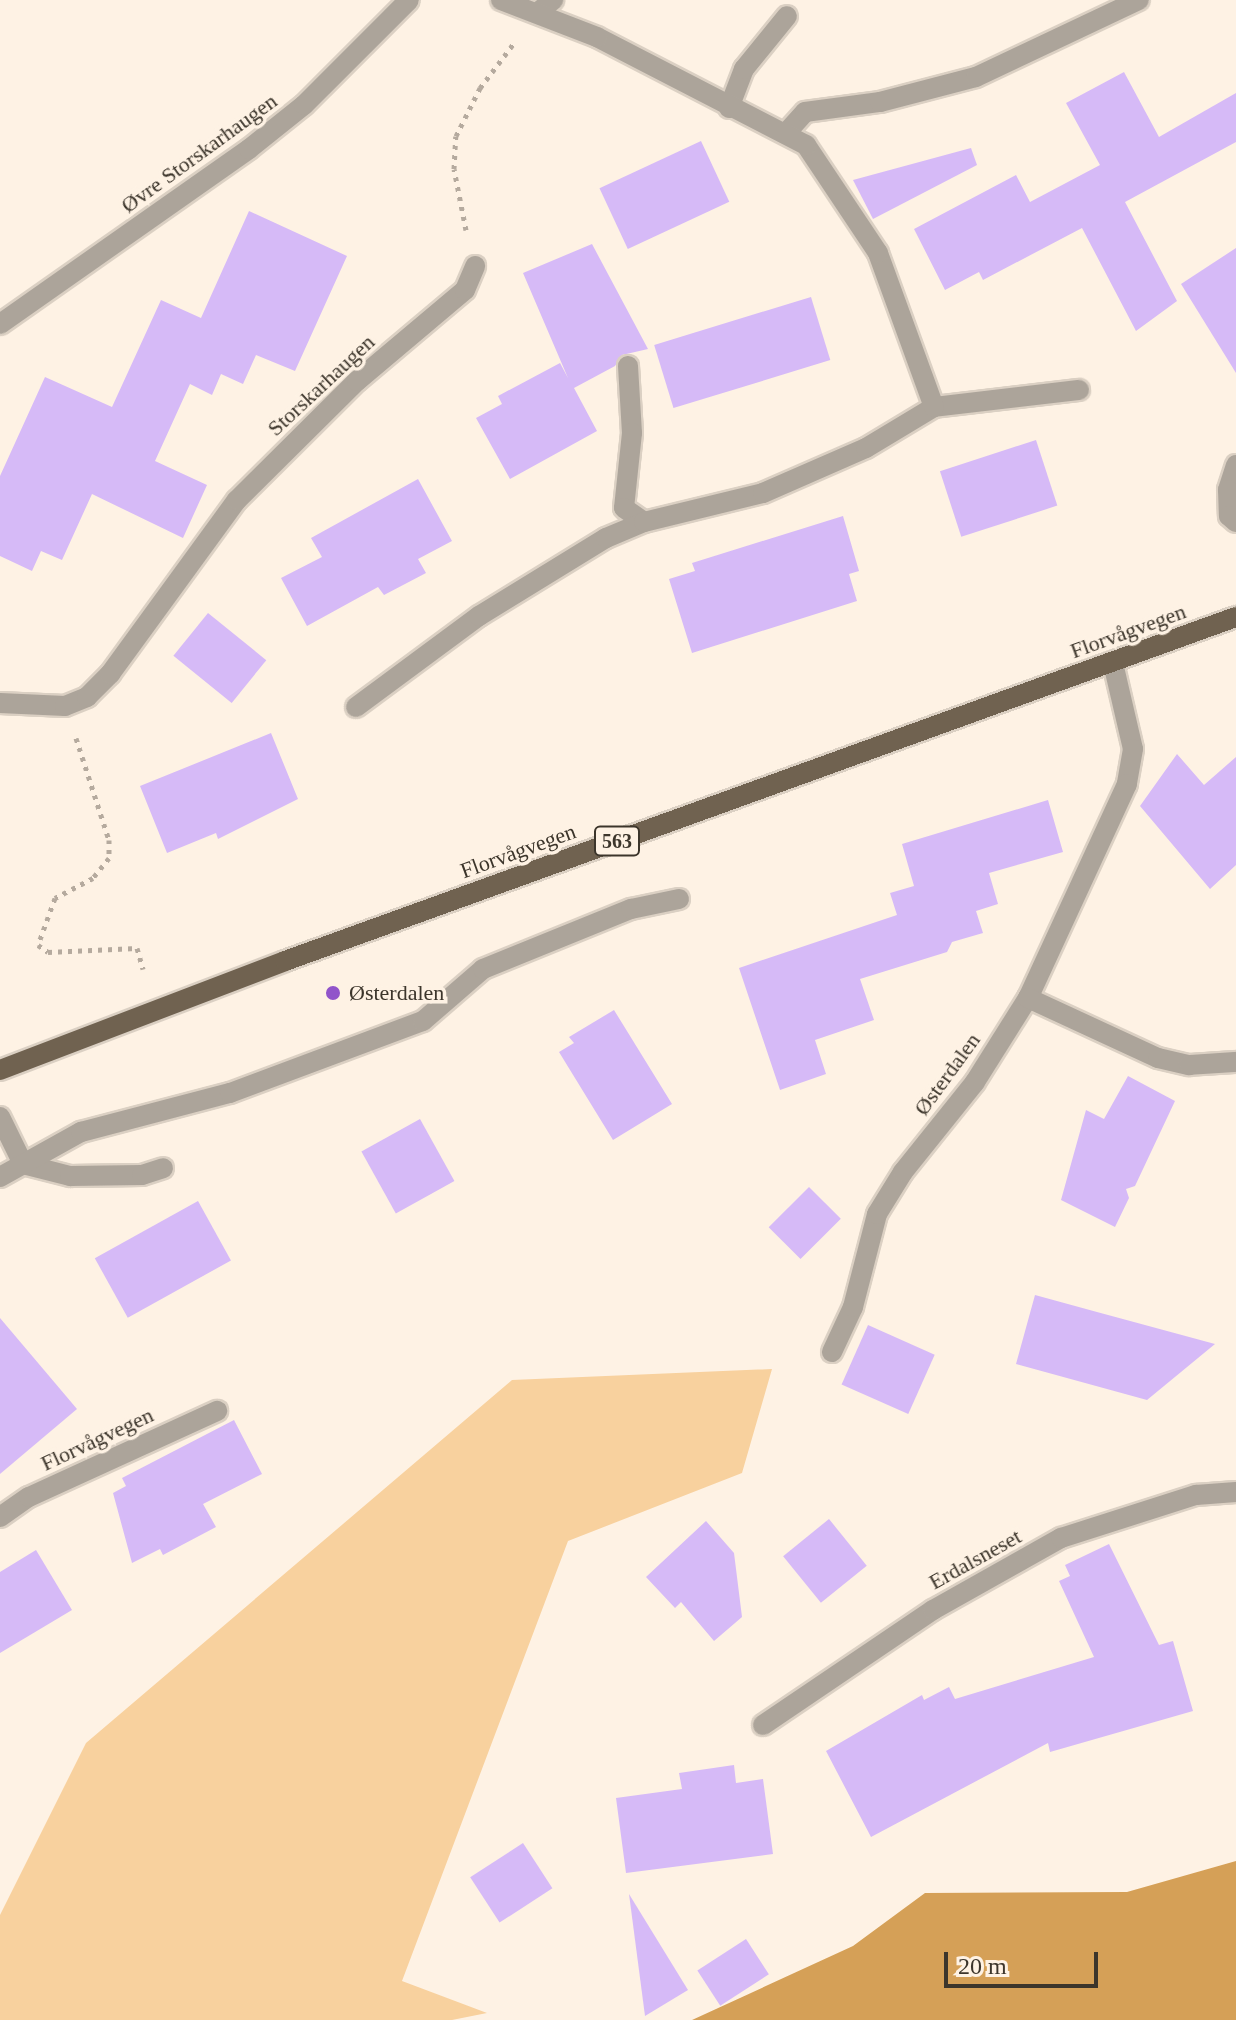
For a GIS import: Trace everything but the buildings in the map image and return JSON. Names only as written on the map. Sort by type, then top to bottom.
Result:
[{"type":"main road","name":"Florvågvegen","points":[[0,1070],[299,956],[1236,617]]},
{"type":"street","name":"Øvre Storskarhaugen","points":[[0,324],[249,149],[304,105],[409,0]]},
{"type":"street","points":[[501,0],[545,6],[729,108],[787,132],[806,145],[878,253],[934,407]]},
{"type":"street","points":[[787,132],[805,112],[880,102],[976,77],[1139,0]]},
{"type":"street","points":[[729,108],[744,69],[787,16]]},
{"type":"street","name":"Storskarhaugen","points":[[65,706],[87,697],[110,674],[237,500],[357,381],[465,290],[475,266]]},
{"type":"street","points":[[628,366],[632,433],[624,508],[644,522]]},
{"type":"street","points":[[356,707],[479,616],[606,538],[644,522],[763,493],[866,448],[934,407],[1079,390]]},
{"type":"street","points":[[1236,465],[1228,490],[1229,516],[1236,522]]},
{"type":"street","name":"Østerdalen","points":[[832,1352],[858,1294],[877,1214],[903,1172],[975,1082],[1028,998],[1127,784],[1133,749],[1113,663]]},
{"type":"street","points":[[0,703],[65,706]]},
{"type":"street","points":[[0,1177],[81,1132],[230,1093],[423,1021],[467,981],[503,960],[631,909],[679,899]]},
{"type":"street","points":[[1028,998],[1158,1058],[1189,1065],[1236,1062]]},
{"type":"street","points":[[0,1117],[23,1164],[70,1176],[142,1175],[163,1168]]},
{"type":"street","name":"Florvågvegen","points":[[0,1517],[29,1497],[217,1411]]},
{"type":"street","name":"Erdalsneset","points":[[763,1725],[933,1610],[1061,1538],[1196,1495],[1236,1492]]},
{"type":"path","points":[[475,266],[454,169],[456,136],[480,88],[545,6]]},
{"type":"path","points":[[65,706],[109,840],[109,858],[93,878],[55,898],[38,945],[48,952],[137,948],[143,969]]},
{"type":"shaded area","points":[[772,1369],[742,1473],[568,1541],[402,1981],[487,2013],[452,2020],[0,2020],[0,1915],[86,1743],[512,1380]]},
{"type":"shaded area","points":[[1236,1861],[1236,2020],[692,2020],[853,1946],[925,1893],[1127,1892]]},
{"type":"place","name":"Østerdalen","points":[[333,993]]}]
